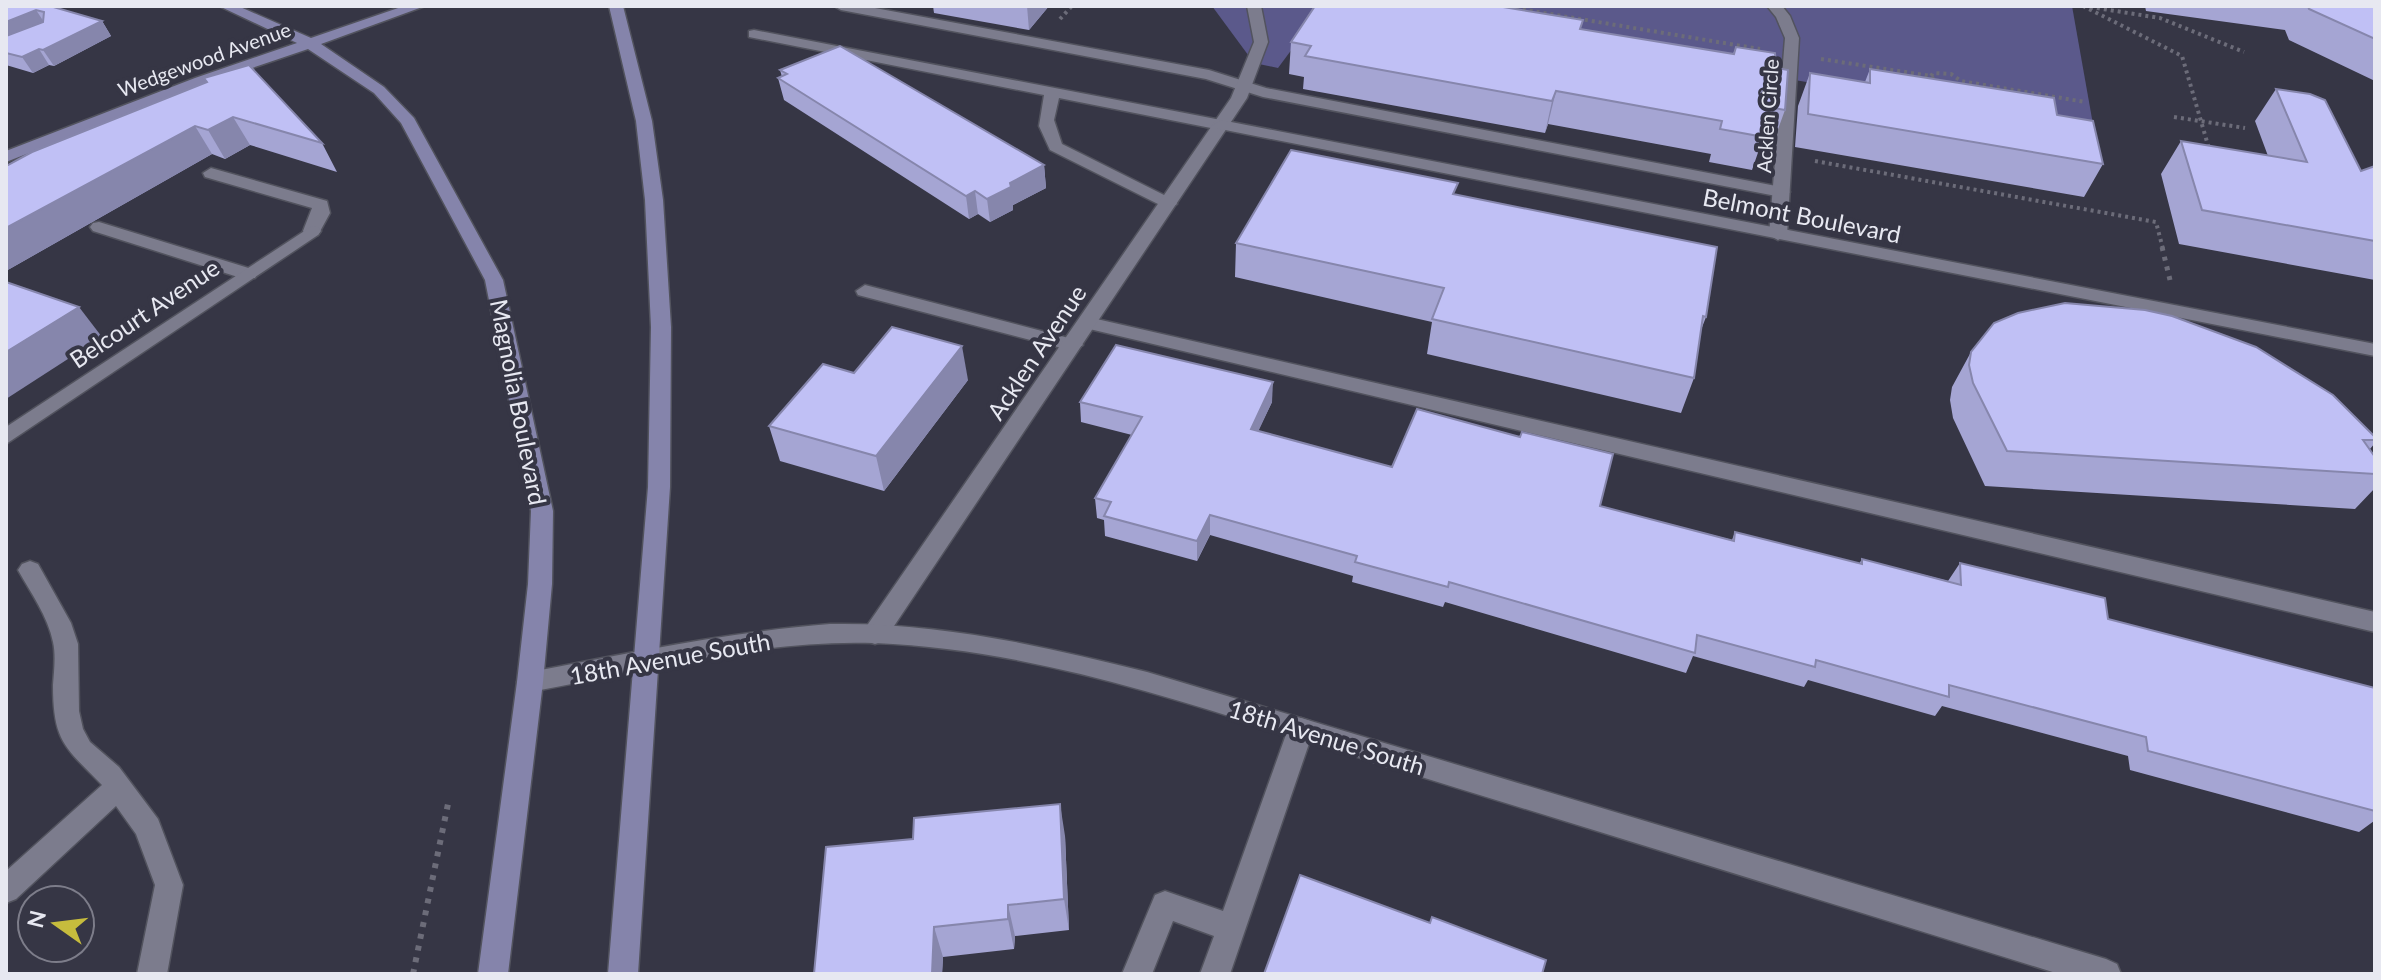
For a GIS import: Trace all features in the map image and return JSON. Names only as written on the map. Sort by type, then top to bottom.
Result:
[{"type":"main road","name":"Magnolia Boulevard","points":[[226,6],[308,42],[379,90],[408,121],[494,280],[542,511],[540,584],[530,682],[493,974]]},
{"type":"main road","name":"Wedgewood Avenue","points":[[11,152],[308,42],[418,6]]},
{"type":"main road","points":[[616,6],[646,137],[654,200],[661,327],[659,487],[623,974]]},
{"type":"street","points":[[841,6],[1209,75],[1241,92],[1781,192]]},
{"type":"street","points":[[1241,92],[1261,42],[1254,6]]},
{"type":"street","name":"Acklen Circle","points":[[1774,6],[1790,30],[1791,54],[1778,235]]},
{"type":"street","name":"Belmont Boulevard","points":[[754,34],[2375,350]]},
{"type":"street","points":[[1053,92],[1044,115],[1046,131],[1056,147],[1168,204]]},
{"type":"street","name":"Acklen Avenue","points":[[875,634],[1088,323],[1241,92]]},
{"type":"street","name":"Belcourt Avenue","points":[[6,437],[312,231],[321,213],[321,205],[211,173]]},
{"type":"street","points":[[99,227],[248,274]]},
{"type":"street","points":[[865,291],[1073,345]]},
{"type":"street","points":[[1088,323],[2375,622]]},
{"type":"street","points":[[30,570],[55,615],[66,644],[66,711],[70,731],[81,750],[110,775],[148,828],[169,885],[152,974]]},
{"type":"street","name":"18th Avenue South","points":[[530,682],[768,640],[832,634],[875,634],[959,642],[1047,657],[1147,682],[2106,974]]},
{"type":"street","points":[[1215,974],[1301,729]]},
{"type":"street","points":[[6,890],[118,787]]},
{"type":"street","points":[[1137,974],[1165,905],[1231,928]]},
{"type":"path","points":[[1502,6],[1931,76],[1943,85]]},
{"type":"path","points":[[2082,6],[2160,18],[2244,52]]},
{"type":"path","points":[[2082,6],[2182,56],[2212,159]]},
{"type":"path","points":[[1593,34],[1597,22]]},
{"type":"path","points":[[1728,53],[1757,48]]},
{"type":"path","points":[[1931,76],[1946,72],[1961,81],[2085,102]]},
{"type":"path","points":[[1953,86],[1961,81]]},
{"type":"path","points":[[2174,117],[2245,128]]},
{"type":"path","points":[[1804,159],[2156,222],[2178,312]]},
{"type":"path","points":[[413,974],[449,799]]},
{"type":"shaded area","points":[[1212,6],[1324,6],[1278,68],[1254,63]]},
{"type":"shaded area","points":[[1354,6],[2072,6],[2094,130],[2093,130]]},
{"type":"building","points":[[6,6],[50,6],[102,21],[22,57],[6,53],[6,36],[43,22],[44,12],[36,10],[6,22]]},
{"type":"building","points":[[1315,6],[1497,6],[1583,20],[1580,29],[1734,54],[1736,47],[1775,53],[1776,68],[1788,70],[1785,110],[1774,108],[1764,137],[1720,129],[1722,121],[1556,91],[1552,101],[1305,56],[1311,46],[1291,42]]},
{"type":"building","points":[[2308,6],[2375,6],[2375,39],[2309,9]]},
{"type":"building","points":[[840,46],[1044,165],[987,199],[975,191],[966,196],[778,78],[787,74],[780,70]]},
{"type":"building","points":[[249,65],[322,143],[233,117],[208,130],[195,126],[6,228],[6,166],[32,152],[207,82],[204,78]]},
{"type":"building","points":[[1870,69],[2054,98],[2057,115],[2093,121],[2103,164],[1808,114],[1810,73],[1870,83]]},
{"type":"building","points":[[2276,89],[2310,94],[2325,100],[2361,171],[2375,166],[2375,241],[2202,210],[2181,141],[2307,162]]},
{"type":"building","points":[[1291,150],[1458,183],[1453,194],[1717,247],[1694,378],[1432,319],[1444,288],[1236,243]]},
{"type":"building","points":[[6,282],[79,307],[6,352]]},
{"type":"building","points":[[2065,303],[2145,310],[2172,316],[2256,347],[2333,395],[2375,437],[2375,440],[2363,440],[2375,457],[2375,474],[2007,451],[1973,383],[1969,365],[1971,352],[1994,323],[2018,313]]},
{"type":"building","points":[[892,327],[962,346],[876,456],[769,426],[823,364],[854,373]]},
{"type":"building","points":[[1116,345],[1273,382],[1251,429],[1392,467],[1417,409],[1520,437],[1522,432],[1613,454],[1600,506],[1734,541],[1735,532],[1862,564],[1862,559],[1961,585],[1960,563],[2105,598],[2108,619],[2375,688],[2375,811],[2148,751],[2146,737],[1949,685],[1949,697],[1816,660],[1815,667],[1697,635],[1695,653],[1449,582],[1448,587],[1355,562],[1357,556],[1210,515],[1197,541],[1104,516],[1111,502],[1095,498],[1142,417],[1080,402]]},
{"type":"building","points":[[1060,804],[1064,899],[1008,905],[1008,919],[934,927],[932,974],[814,974],[826,847],[913,839],[914,818]]},
{"type":"building","points":[[1300,875],[1430,923],[1432,917],[1546,960],[1542,974],[1264,974]]}]
